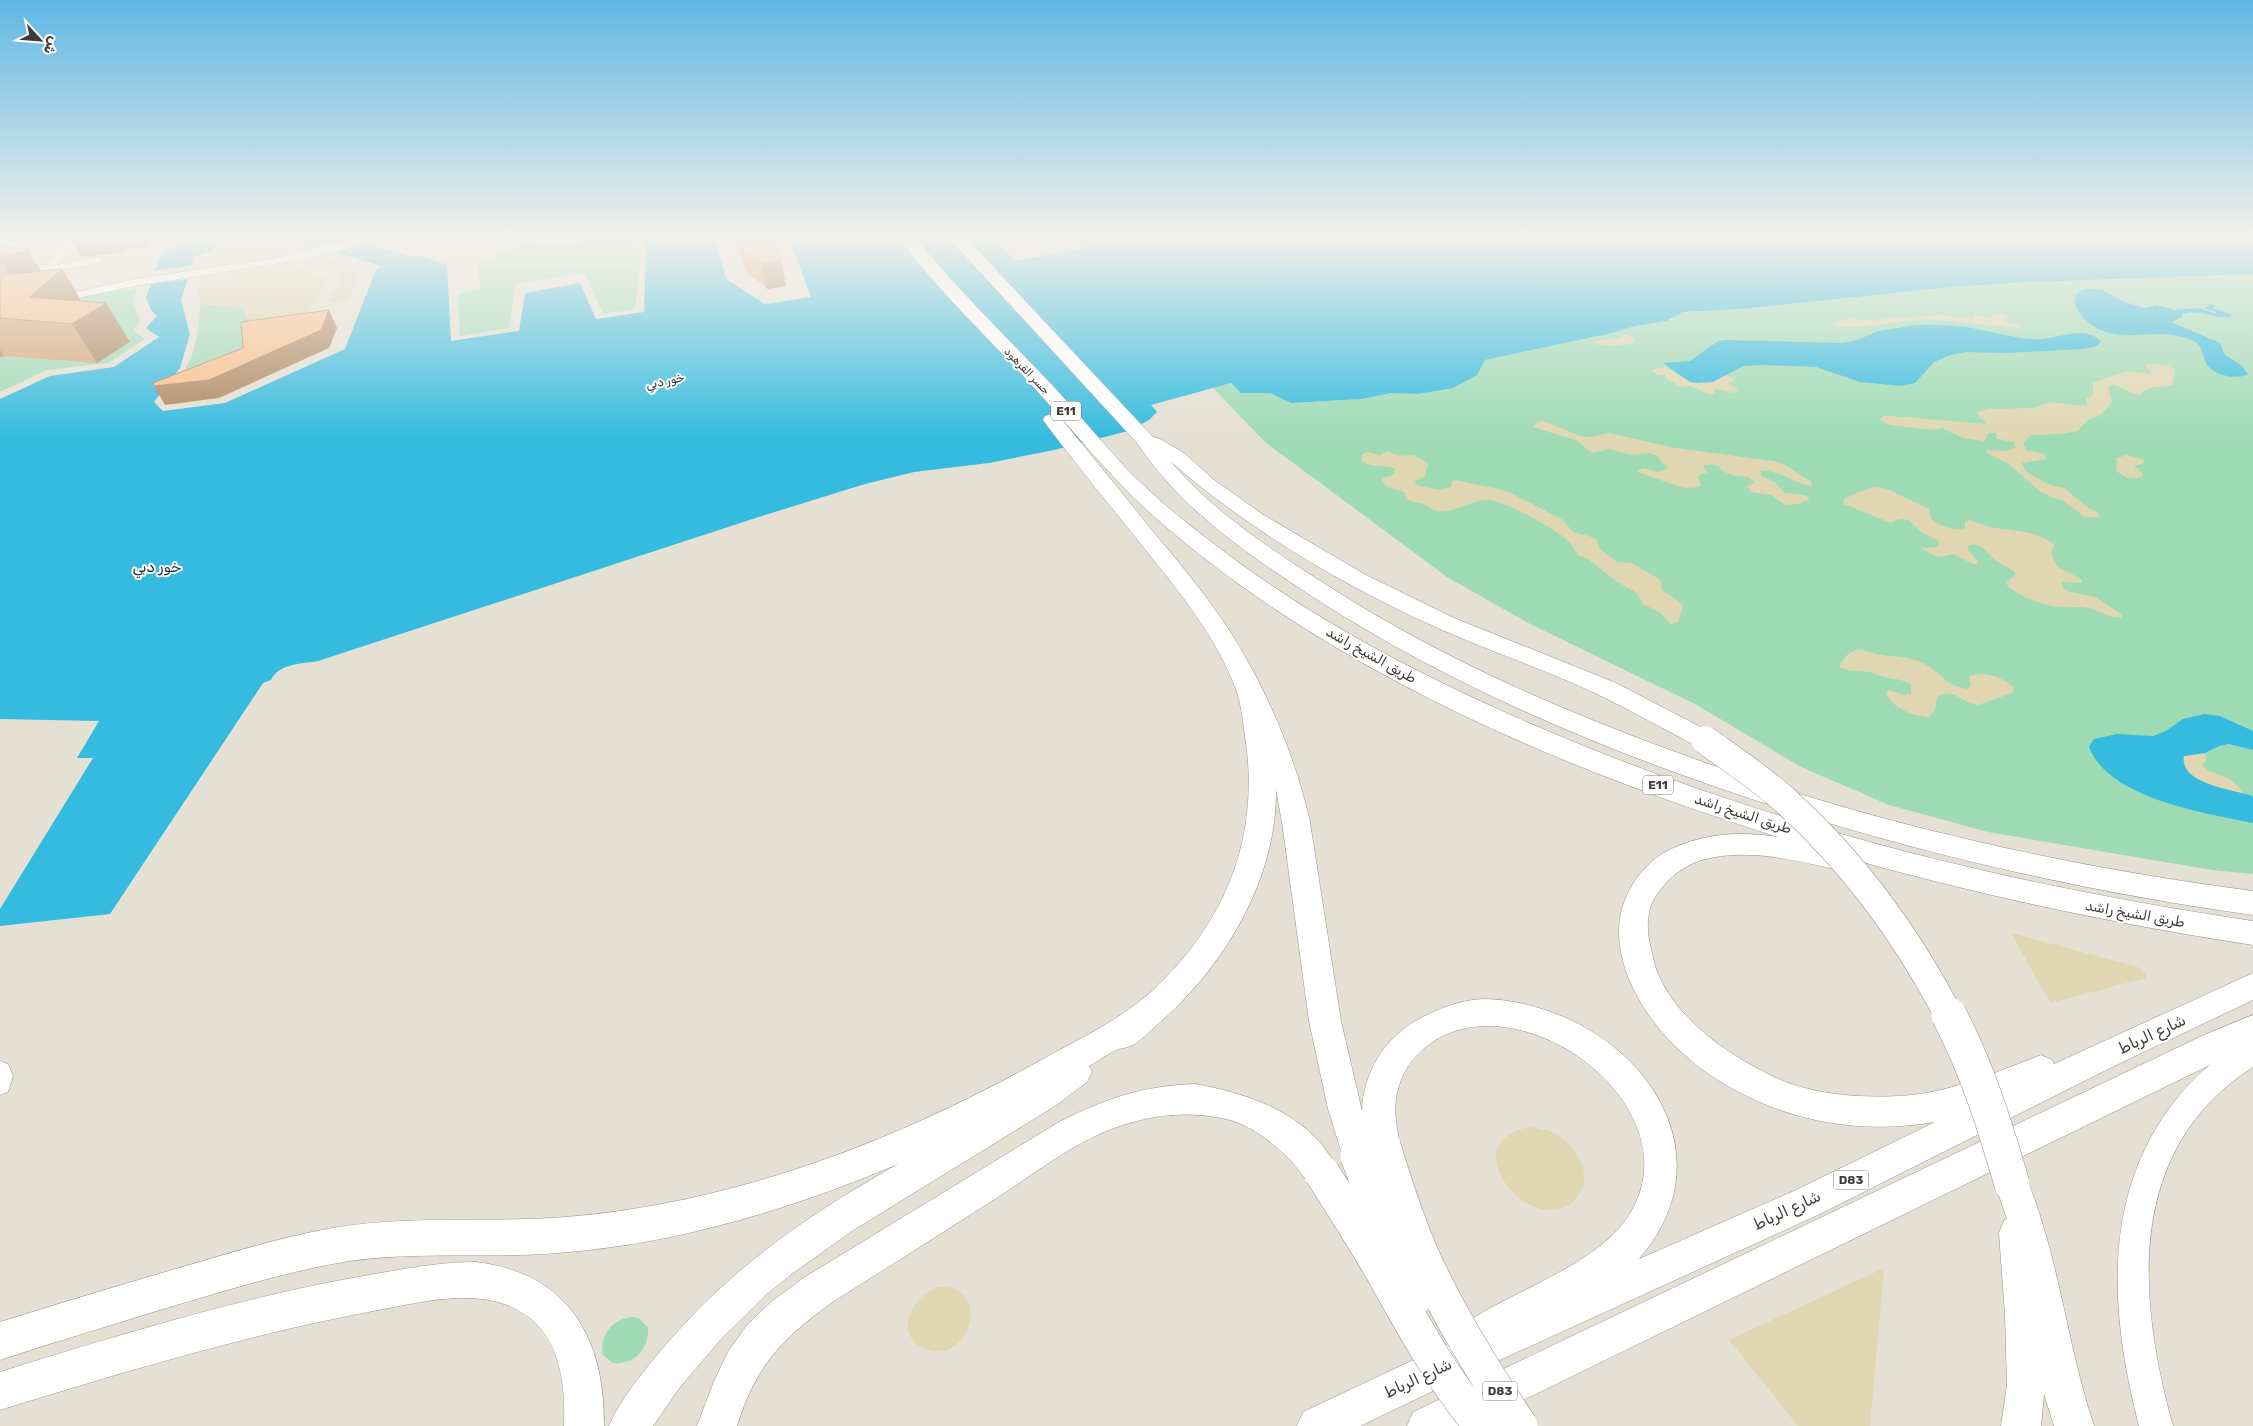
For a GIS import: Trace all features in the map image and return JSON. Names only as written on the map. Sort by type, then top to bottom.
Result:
[{"type":"highway","name":"جسر القرهود","points":[[964,305],[1001,344],[1005,357],[1022,384],[1117,483]]},
{"type":"highway","name":"طريق الشيخ راشد","points":[[1019,305],[1144,439],[1176,468],[1244,538],[1344,607],[1465,673],[1608,736],[1726,780],[1793,802],[1936,842],[2086,876],[2253,903]]},
{"type":"highway","points":[[1176,468],[1206,483],[1255,518],[1358,580],[1446,623],[1606,689],[1705,740],[1747,769],[1826,838],[1862,878],[1895,921],[1925,968],[1966,1049],[1991,1114],[2012,1184],[2028,1224],[2056,1364],[2074,1426]]},
{"type":"highway","name":"طريق الشيخ راشد","points":[[1117,483],[1292,609],[1380,661],[1472,707],[1575,753],[1699,800],[1846,847],[2006,888],[2167,920],[2253,933]]},
{"type":"highway","points":[[1117,483],[1230,650],[1273,741],[1290,793],[1296,822],[1325,1021],[1344,1109],[1403,1210],[1434,1283],[1487,1377],[1520,1426]]},
{"type":"highway","points":[[629,1426],[648,1397],[685,1350],[724,1308],[764,1272],[806,1240],[1028,1105],[1102,1052],[1173,990],[1204,954],[1228,917],[1245,880],[1257,844],[1262,808],[1262,773],[1250,693]]},
{"type":"highway","points":[[2006,888],[1921,879],[1789,849],[1740,844],[1717,846],[1697,850],[1679,858],[1663,867],[1650,880],[1641,894],[1635,911],[1633,929],[1635,949],[1641,970],[1651,991],[1665,1012],[1683,1033],[1730,1070],[1756,1085],[1785,1097],[1814,1105],[1843,1110],[1869,1111],[1902,1111],[1933,1108],[1962,1101],[2050,1067],[2079,1060],[2097,1059]]},
{"type":"highway","name":"شارع الرباط","points":[[1317,1426],[1444,1365],[1808,1202],[2097,1059],[2253,986]]},
{"type":"highway","points":[[1444,1365],[1478,1336],[1496,1324],[1606,1264],[1633,1240],[1652,1210],[1658,1193],[1662,1175],[1662,1156],[1658,1138],[1652,1119],[1632,1085],[1614,1064],[1586,1043],[1551,1025],[1532,1019],[1504,1014],[1476,1013],[1441,1022],[1424,1030],[1398,1054],[1389,1070],[1381,1096],[1380,1126],[1370,1151],[1376,1208],[1411,1289],[1462,1386],[1484,1426]]},
{"type":"highway","points":[[7,1337],[234,1270],[330,1246],[420,1237],[517,1237],[576,1233],[644,1224],[731,1206],[806,1183],[925,1136],[997,1100],[1135,1024]]},
{"type":"highway","name":"D83","points":[[1427,1426],[2215,1045],[2253,1029]]},
{"type":"highway","points":[[717,1426],[727,1393],[751,1351],[782,1316],[818,1290],[1062,1137],[1114,1112],[1146,1101],[1178,1097],[1211,1100],[1235,1107],[1273,1124],[1300,1146],[1322,1173],[1372,1252],[1435,1366],[1484,1426]]},
{"type":"highway","points":[[2012,1184],[2024,1315],[2026,1385],[2020,1426]]},
{"type":"highway","points":[[0,1391],[142,1347],[275,1312],[338,1299],[444,1282],[481,1281],[506,1286],[529,1296],[548,1310],[564,1328],[576,1351],[583,1377],[584,1426]]},
{"type":"main road","points":[[2156,1426],[2149,1406],[2136,1338],[2131,1277],[2135,1223],[2145,1183],[2160,1148],[2178,1117],[2201,1090],[2228,1067],[2253,1052]]},
{"type":"street","points":[[0,1071],[2,1076],[0,1085]]},
{"type":"green space","points":[[56,305],[135,305],[140,322],[133,330],[145,339],[108,363],[47,370],[0,392],[0,319]]},
{"type":"green space","points":[[200,305],[244,308],[255,321],[253,366],[167,398],[188,364],[198,332]]},
{"type":"green space","points":[[459,305],[513,305],[509,328],[460,336]]},
{"type":"green space","points":[[599,305],[635,305],[635,309],[604,314]]},
{"type":"green space","points":[[1784,305],[2253,305],[2253,874],[2212,870],[1988,832],[1889,805],[1801,767],[1695,704],[1530,624],[1447,577],[1265,442],[1213,388],[1231,383],[1241,393],[1270,393],[1291,403],[1361,399],[1392,393],[1417,394],[1477,375],[1485,360],[1612,333],[1635,326],[1666,321],[1683,312]]},
{"type":"green space","points":[[632,1317],[639,1318],[648,1328],[646,1343],[634,1358],[621,1363],[613,1363],[603,1355],[602,1348],[605,1335],[619,1321]]},
{"type":"sand","points":[[206,305],[313,305],[306,314],[255,321],[247,319],[244,308]]},
{"type":"sand","points":[[1993,313],[2012,316],[2002,320],[2020,325],[2020,328],[1939,320],[1910,320],[1861,327],[1839,327],[1830,324],[1849,318],[1865,320],[1941,315],[1972,319],[1975,315],[1990,318],[1993,317]]},
{"type":"sand","points":[[1625,334],[1632,336],[1635,342],[1613,345],[1592,342],[1620,338]]},
{"type":"sand","points":[[2148,364],[2166,365],[2175,370],[2173,384],[2152,387],[2141,395],[2133,394],[2119,386],[2110,385],[2108,387],[2112,402],[2100,415],[2087,420],[2078,431],[2061,434],[2031,435],[2023,443],[2026,450],[2044,454],[2047,459],[2022,463],[2025,471],[2050,485],[2064,488],[2088,508],[2097,512],[2100,518],[2085,517],[2062,500],[2053,498],[2037,489],[2010,465],[1986,452],[1987,450],[2005,451],[2016,448],[2013,442],[1997,439],[1996,433],[1988,433],[1984,441],[1963,438],[1943,428],[1930,430],[1890,425],[1880,420],[1883,416],[1892,416],[1985,424],[1987,422],[1979,417],[1977,412],[1989,409],[2035,408],[2049,402],[2084,406],[2087,405],[2086,399],[2093,395],[2093,383],[2126,371],[2151,374],[2145,366]]},
{"type":"sand","points":[[1666,367],[1688,380],[1700,383],[1715,380],[1724,375],[1736,380],[1727,383],[1737,389],[1737,391],[1734,393],[1715,388],[1715,394],[1709,394],[1693,387],[1675,386],[1675,383],[1665,378],[1666,374],[1658,375],[1651,370]]},
{"type":"sand","points":[[1544,421],[1580,436],[1591,437],[1609,433],[1675,448],[1773,461],[1783,464],[1812,482],[1812,485],[1803,484],[1769,471],[1761,471],[1761,476],[1775,482],[1784,493],[1805,495],[1810,499],[1798,504],[1785,505],[1771,495],[1751,492],[1747,486],[1754,483],[1750,478],[1728,474],[1713,464],[1703,466],[1708,474],[1700,474],[1698,476],[1701,486],[1685,488],[1637,471],[1643,468],[1657,472],[1667,469],[1667,466],[1662,463],[1658,456],[1649,453],[1631,455],[1610,449],[1592,453],[1576,440],[1533,427],[1537,422]]},
{"type":"sand","points":[[1387,451],[1399,456],[1414,455],[1428,463],[1425,476],[1415,481],[1416,485],[1438,490],[1451,487],[1452,481],[1455,480],[1507,491],[1563,520],[1573,532],[1596,539],[1600,549],[1617,562],[1632,563],[1659,579],[1662,590],[1680,602],[1683,607],[1678,622],[1671,624],[1661,613],[1643,604],[1637,593],[1616,581],[1587,558],[1579,556],[1565,538],[1556,531],[1507,505],[1482,500],[1451,510],[1436,511],[1424,504],[1406,499],[1404,492],[1387,487],[1382,481],[1383,478],[1393,475],[1396,469],[1387,466],[1370,465],[1361,460],[1366,452],[1380,455]]},
{"type":"sand","points":[[2127,455],[2144,460],[2143,464],[2134,466],[2143,474],[2141,478],[2128,478],[2116,471],[2117,458]]},
{"type":"sand","points":[[1875,487],[1887,489],[1929,509],[1931,519],[1948,528],[1965,528],[1965,522],[1968,520],[1990,527],[2040,536],[2048,540],[2054,545],[2051,554],[2058,567],[2082,580],[2081,583],[2062,582],[2063,588],[2070,592],[2095,597],[2121,614],[2122,617],[2109,616],[2089,608],[2054,606],[2032,600],[2007,585],[2007,582],[2015,575],[2015,572],[1995,560],[1982,547],[1974,544],[1968,546],[1968,550],[1978,562],[1975,565],[1953,554],[1938,557],[1920,548],[1939,547],[1939,541],[1923,533],[1908,520],[1900,519],[1891,523],[1844,504],[1843,500],[1858,492]]},
{"type":"sand","points":[[1858,649],[1915,660],[1927,665],[1953,685],[1960,688],[1967,689],[1971,686],[1969,677],[1987,674],[2010,684],[2014,688],[2013,692],[1977,705],[1953,695],[1943,694],[1937,697],[1935,710],[1929,717],[1917,715],[1898,707],[1889,699],[1886,693],[1888,690],[1905,695],[1911,694],[1911,685],[1908,683],[1869,672],[1846,670],[1839,666],[1847,655]]},
{"type":"sand","points":[[2194,753],[2205,753],[2206,760],[2202,765],[2212,772],[2233,781],[2243,793],[2215,787],[2196,778],[2184,764],[2184,756]]},
{"type":"sand","points":[[2011,933],[2138,967],[2146,975],[2146,978],[2050,1003]]},
{"type":"sand","points":[[1529,1127],[1558,1135],[1573,1148],[1582,1166],[1584,1175],[1580,1194],[1573,1202],[1556,1210],[1537,1208],[1520,1198],[1506,1184],[1498,1167],[1497,1150],[1507,1136]]},
{"type":"sand","points":[[1884,1268],[1870,1426],[1798,1426],[1729,1340]]},
{"type":"sand","points":[[936,1287],[955,1289],[966,1298],[970,1310],[970,1324],[964,1337],[954,1347],[941,1352],[925,1349],[915,1343],[910,1335],[908,1326],[909,1317],[919,1299]]},
{"type":"water","name":"خور دبي","points":[[149,305],[182,305],[190,334],[180,368],[154,402],[163,411],[225,403],[345,349],[362,305],[449,305],[451,341],[519,331],[523,305],[590,305],[596,319],[644,312],[644,305],[1784,305],[1683,312],[1666,321],[1635,326],[1612,333],[1485,360],[1477,375],[1453,388],[1417,394],[1392,393],[1361,399],[1291,403],[1270,393],[1241,393],[1231,383],[1151,405],[1157,412],[1149,420],[1128,431],[1054,450],[989,463],[914,472],[865,484],[318,661],[285,667],[279,670],[271,680],[263,683],[110,914],[0,926],[0,909],[93,758],[77,758],[99,721],[0,719],[0,399],[50,376],[114,367],[159,337],[146,328],[157,316]]},
{"type":"water","points":[[2076,305],[2133,305],[2146,308],[2156,305],[2175,310],[2199,308],[2216,314],[2216,312],[2204,308],[2209,306],[2206,305],[2215,305],[2214,308],[2230,314],[2232,317],[2219,317],[2194,312],[2182,314],[2182,317],[2171,322],[2220,343],[2225,355],[2241,365],[2248,374],[2233,377],[2217,373],[2209,367],[2200,346],[2183,337],[2156,334],[2129,335],[2104,331],[2092,325]]},
{"type":"water","points":[[1916,325],[1966,327],[2033,339],[2081,333],[2089,334],[2101,342],[2095,347],[2084,349],[2005,353],[1966,352],[1950,355],[1934,362],[1915,383],[1902,386],[1860,382],[1816,367],[1762,365],[1743,366],[1713,382],[1697,383],[1690,382],[1663,363],[1690,361],[1718,341],[1840,343],[1854,341],[1879,331]]},
{"type":"water","points":[[2204,714],[2220,716],[2253,731],[2253,750],[2229,744],[2219,746],[2205,753],[2184,756],[2185,766],[2198,779],[2222,788],[2253,796],[2253,823],[2185,808],[2160,801],[2137,791],[2116,779],[2100,765],[2089,747],[2094,739],[2117,734],[2153,736],[2166,731],[2183,719]]},
{"type":"building","points":[[0,305],[103,305],[72,324],[0,318]]},
{"type":"building","points":[[329,310],[321,330],[209,380],[154,386],[153,383],[243,348],[241,322]]}]
